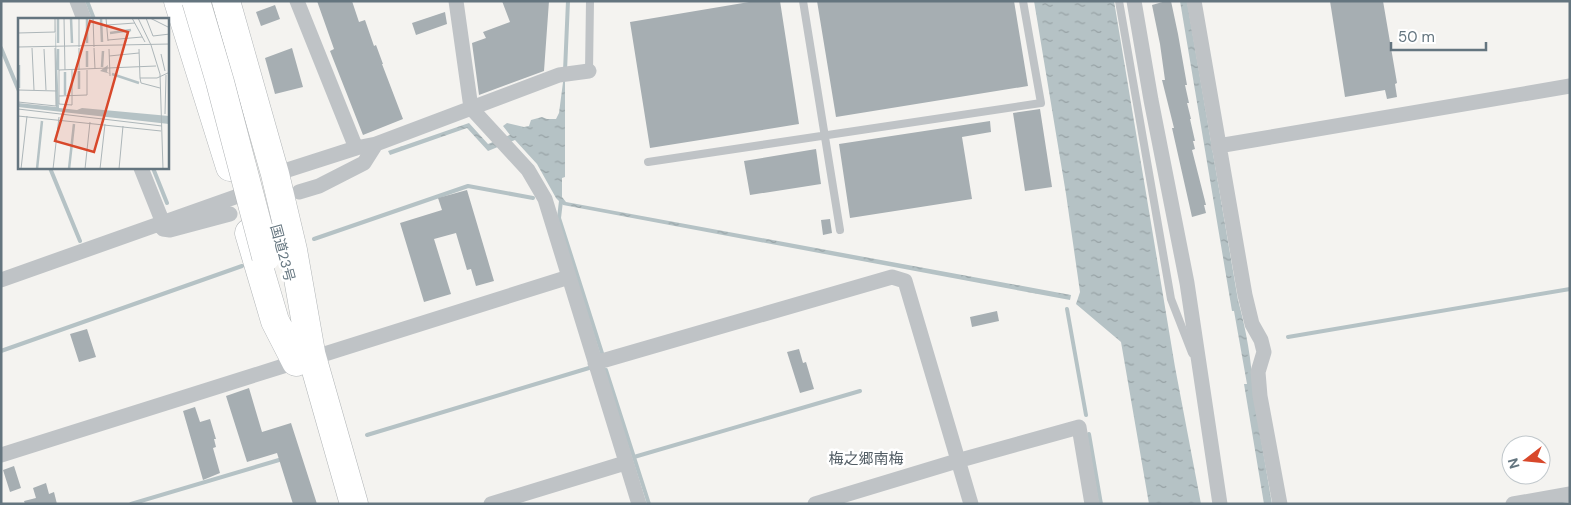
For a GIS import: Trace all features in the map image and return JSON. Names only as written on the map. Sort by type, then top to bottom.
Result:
[{"type":"highway","points":[[178,1],[234,205],[274,321],[304,360]]},
{"type":"highway","name":"国道23号","points":[[196,1],[275,256],[304,360],[354,504]]},
{"type":"highway","name":"国道23号","points":[[215,1],[275,256]]},
{"type":"highway","points":[[226,1],[275,174],[294,250],[304,360]]},
{"type":"highway","name":"国道23号","points":[[304,360],[334,504]]},
{"type":"street","points":[[77,1],[84,18]]},
{"type":"street","points":[[297,1],[356,148]]},
{"type":"street","points":[[456,1],[471,108],[528,170],[545,199],[639,504]]},
{"type":"street","points":[[1134,1],[1151,100],[1181,250],[1220,504]]},
{"type":"street","points":[[1194,1],[1245,295],[1252,324],[1261,340],[1264,352],[1258,372],[1260,396],[1280,504]]},
{"type":"street","points":[[275,174],[356,148],[376,144],[566,74],[589,71]]},
{"type":"street","points":[[1218,146],[1570,86]]},
{"type":"street","points":[[299,192],[319,186],[364,163],[376,144]]},
{"type":"street","points":[[142,169],[163,223]]},
{"type":"street","points":[[1,280],[147,228],[234,205]]},
{"type":"street","points":[[147,228],[170,230],[234,205]]},
{"type":"street","points":[[1,455],[569,277]]},
{"type":"street","points":[[594,363],[892,277],[904,281],[971,504]]},
{"type":"street","points":[[815,504],[957,461],[1079,427],[1092,504]]},
{"type":"street","points":[[491,504],[625,463]]},
{"type":"street","points":[[1513,504],[1570,494]]},
{"type":"lane","points":[[589,71],[590,1]]},
{"type":"lane","points":[[803,1],[840,230]]},
{"type":"lane","points":[[648,162],[1041,103],[1023,1]]},
{"type":"lane","points":[[1119,1],[1171,299],[1202,381]]},
{"type":"water","points":[[1034,1],[1114,1],[1175,367],[1201,504],[1149,504],[1121,342],[1076,304],[1080,292]]},
{"type":"water","points":[[1180,1],[1187,1],[1238,300],[1244,322],[1253,392],[1272,504],[1264,504],[1244,384],[1247,384],[1234,311],[1232,311]]},
{"type":"water","points":[[565,67],[565,177],[562,178],[562,197],[566,202],[1071,295],[1070,300],[563,205],[556,198],[537,164],[515,140],[488,151],[467,128],[390,155],[388,151],[469,123],[488,144],[510,135],[503,126],[507,123],[524,127],[529,126],[531,120],[542,117],[556,119],[559,113]]},
{"type":"building","points":[[317,1],[352,1],[359,22],[365,20],[374,46],[376,45],[403,119],[363,135],[330,51],[334,49]]},
{"type":"building","points":[[502,1],[549,1],[544,71],[479,95],[472,43],[486,38],[483,32],[510,22]]},
{"type":"building","points":[[755,1],[780,1],[799,124],[650,148],[630,22]]},
{"type":"building","points":[[817,1],[1014,1],[1028,86],[836,117]]},
{"type":"building","points":[[1171,1],[1178,34],[1187,85],[1185,85],[1189,103],[1187,103],[1195,141],[1193,141],[1195,149],[1192,150],[1206,205],[1204,205],[1206,213],[1192,217],[1162,80],[1165,80],[1152,5]]},
{"type":"building","points":[[1330,1],[1383,1],[1397,83],[1395,84],[1397,97],[1387,99],[1385,90],[1345,97]]},
{"type":"building","points":[[275,5],[280,19],[261,26],[256,12]]},
{"type":"building","points":[[445,12],[447,24],[416,35],[412,23]]},
{"type":"building","points":[[292,48],[303,87],[275,94],[265,58]]},
{"type":"building","points":[[1040,109],[1052,187],[1025,191],[1013,113]]},
{"type":"building","points":[[990,121],[991,132],[962,137],[972,199],[850,218],[839,144]]},
{"type":"building","points":[[816,149],[821,184],[750,195],[744,161]]},
{"type":"building","points":[[467,190],[494,281],[476,286],[471,269],[467,270],[456,233],[434,239],[451,294],[424,302],[400,223],[442,210],[438,198]]},
{"type":"building","points":[[830,219],[832,233],[823,235],[821,220]]},
{"type":"building","points":[[997,311],[999,321],[972,327],[970,317]]},
{"type":"building","points":[[87,329],[96,357],[79,362],[70,334]]},
{"type":"building","points":[[799,349],[803,363],[806,362],[814,389],[800,393],[787,352]]},
{"type":"building","points":[[249,388],[262,432],[291,423],[317,504],[293,504],[277,453],[247,462],[226,396]]},
{"type":"building","points":[[195,407],[200,422],[210,419],[216,439],[214,439],[216,447],[213,448],[220,473],[203,480],[183,411]]},
{"type":"building","points":[[14,466],[21,488],[10,492],[3,470]]},
{"type":"building","points":[[46,483],[49,494],[54,492],[57,504],[25,504],[24,501],[36,498],[33,488]]},
{"type":"waterway","points":[[87,1],[94,18]]},
{"type":"waterway","points":[[565,71],[568,1]]},
{"type":"waterway","points":[[1,48],[18,89]]},
{"type":"waterway","points":[[50,169],[80,241]]},
{"type":"waterway","points":[[153,169],[167,203]]},
{"type":"waterway","points":[[314,239],[468,186],[533,198]]},
{"type":"waterway","points":[[561,201],[559,218],[602,353]]},
{"type":"waterway","points":[[1,351],[242,266]]},
{"type":"waterway","points":[[1288,337],[1570,289]]},
{"type":"waterway","points":[[1067,309],[1086,415]]},
{"type":"waterway","points":[[367,435],[589,368]]},
{"type":"waterway","points":[[606,370],[649,504]]},
{"type":"waterway","points":[[634,457],[860,391]]},
{"type":"waterway","points":[[1089,434],[1101,504]]},
{"type":"waterway","points":[[131,504],[279,460]]},
{"type":"district","name":"梅之郷南梅","points":[[866,459]]}]
